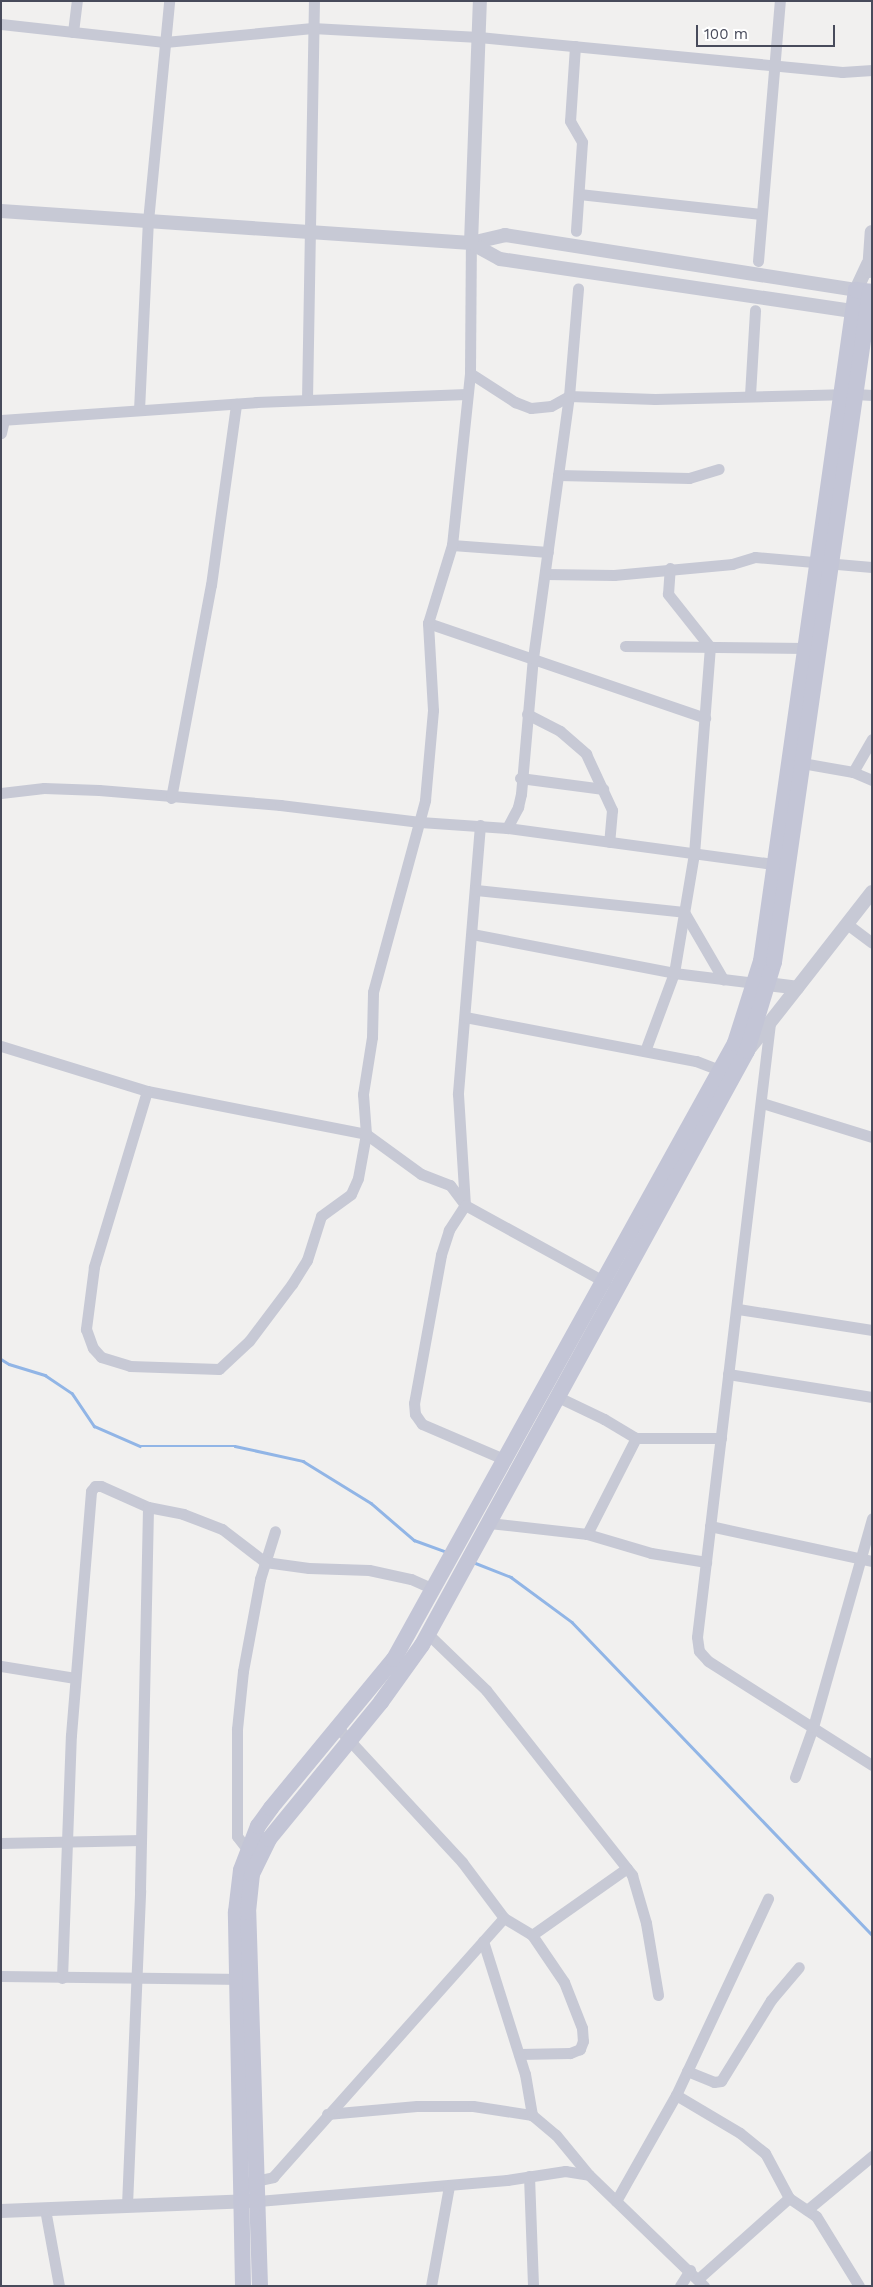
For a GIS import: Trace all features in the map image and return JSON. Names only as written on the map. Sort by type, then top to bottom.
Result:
[{"type":"main road","points":[[260,2286],[251,2201],[244,1979],[237,1890],[247,1850],[271,1808],[394,1659],[436,1585],[468,1523],[506,1460],[605,1282],[727,1074],[747,1051],[763,984],[802,763],[824,563],[848,394],[864,312],[866,291]]},
{"type":"main road","points":[[244,1979],[249,1891],[258,1856],[281,1822],[403,1673],[428,1634],[558,1397],[727,1074],[736,1043],[763,984],[775,864],[805,648],[824,563]]},
{"type":"main road","points":[[243,2286],[251,2201]]},
{"type":"street","points":[[73,32],[76,1]]},
{"type":"street","points":[[140,410],[148,221],[169,1]]},
{"type":"street","points":[[307,400],[311,232],[312,28],[314,1]]},
{"type":"street","points":[[147,1091],[94,1268],[86,1308],[86,1329],[93,1348],[101,1357],[130,1366],[211,1371],[226,1364],[249,1341],[292,1284],[307,1260],[321,1216],[351,1194],[358,1178],[366,1134],[362,1094],[372,1037],[373,992],[383,945],[420,822],[432,710],[428,623],[452,545],[470,373],[471,244],[480,1]]},
{"type":"street","points":[[758,261],[772,65],[780,1]]},
{"type":"street","points":[[1,24],[165,42],[312,28],[479,37],[842,72],[872,70]]},
{"type":"street","points":[[575,46],[570,121],[582,142],[580,194],[576,230]]},
{"type":"street","points":[[580,194],[761,214]]},
{"type":"street","points":[[1,211],[471,244],[505,234],[866,291],[872,232]]},
{"type":"street","points":[[471,244],[500,259],[864,312]]},
{"type":"street","points":[[507,828],[518,807],[527,714],[569,396],[578,288]]},
{"type":"street","points":[[750,395],[755,310]]},
{"type":"street","points":[[470,373],[515,402],[531,408],[551,406],[569,396],[655,398],[750,395],[872,395]]},
{"type":"street","points":[[1,433],[2,420],[307,400],[467,394]]},
{"type":"street","points":[[171,798],[211,585],[236,404]]},
{"type":"street","points":[[558,475],[688,478],[718,469]]},
{"type":"street","points":[[452,545],[548,552]]},
{"type":"street","points":[[545,574],[614,575],[670,568],[722,565],[754,557],[872,567]]},
{"type":"street","points":[[645,1051],[674,974],[694,854],[710,647],[668,594],[670,568]]},
{"type":"street","points":[[428,623],[704,718]]},
{"type":"street","points":[[625,646],[805,648]]},
{"type":"street","points":[[527,714],[560,731],[586,754],[612,810],[609,842]]},
{"type":"street","points":[[853,772],[872,739]]},
{"type":"street","points":[[802,763],[853,772],[872,780]]},
{"type":"street","points":[[520,778],[603,789]]},
{"type":"street","points":[[1,793],[53,788],[280,805],[420,822],[507,828],[775,864]]},
{"type":"street","points":[[480,825],[458,1094],[464,1204],[449,1230],[441,1255],[414,1403],[415,1414],[422,1424],[506,1460]]},
{"type":"street","points":[[476,890],[684,912]]},
{"type":"street","points":[[747,1051],[872,892]]},
{"type":"street","points":[[684,912],[723,979]]},
{"type":"street","points":[[847,924],[872,943]]},
{"type":"street","points":[[472,934],[674,974],[797,988]]},
{"type":"street","points":[[465,1017],[645,1051],[727,1074]]},
{"type":"street","points":[[770,1023],[738,1309],[728,1374],[697,1638],[699,1650],[708,1661],[872,1765]]},
{"type":"street","points":[[1,1046],[147,1091],[366,1134],[421,1174],[450,1185],[464,1204],[605,1282]]},
{"type":"street","points":[[762,1103],[872,1138]]},
{"type":"street","points":[[738,1309],[872,1330]]},
{"type":"street","points":[[728,1374],[872,1397]]},
{"type":"street","points":[[558,1397],[604,1418],[636,1438],[721,1438]]},
{"type":"street","points":[[586,1534],[636,1438]]},
{"type":"street","points":[[62,1978],[75,1678],[91,1491],[101,1486],[148,1507],[183,1514],[222,1529],[265,1562],[308,1568],[369,1570],[436,1585]]},
{"type":"street","points":[[127,2205],[134,1979],[141,1840],[148,1507]]},
{"type":"street","points":[[795,1777],[813,1727],[872,1518]]},
{"type":"street","points":[[488,1526],[586,1534],[650,1552],[706,1562]]},
{"type":"street","points":[[710,1526],[872,1562]]},
{"type":"street","points":[[247,1850],[237,1836],[237,1729],[243,1671],[265,1562],[275,1531]]},
{"type":"street","points":[[428,1634],[486,1690],[627,1868],[640,1893],[658,1995]]},
{"type":"street","points":[[1,1666],[75,1678]]},
{"type":"street","points":[[338,1728],[462,1862],[504,1918],[532,1935],[564,1982],[582,2028],[584,2041],[580,2049],[570,2053],[519,2054]]},
{"type":"street","points":[[1,1843],[141,1840]]},
{"type":"street","points":[[532,1935],[627,1868]]},
{"type":"street","points":[[616,2201],[676,2095],[768,1899]]},
{"type":"street","points":[[250,2182],[273,2177],[327,2114],[504,1918]]},
{"type":"street","points":[[483,1941],[519,2054],[532,2115]]},
{"type":"street","points":[[688,2071],[714,2082],[721,2081],[771,2000],[799,1967]]},
{"type":"street","points":[[1,1976],[244,1979]]},
{"type":"street","points":[[676,2095],[740,2133],[765,2153],[789,2198],[816,2216],[831,2236],[860,2286]]},
{"type":"street","points":[[327,2114],[417,2106],[473,2106],[532,2115],[572,2151],[589,2175],[701,2282],[789,2198]]},
{"type":"street","points":[[806,2210],[872,2156]]},
{"type":"street","points":[[1,2211],[251,2201],[448,2186],[565,2171],[589,2175]]},
{"type":"street","points":[[529,2176],[533,2286]]},
{"type":"street","points":[[431,2286],[448,2186]]},
{"type":"street","points":[[45,2209],[59,2286]]},
{"type":"street","points":[[680,2286],[690,2270]]},
{"type":"waterway","points":[[1,1359],[9,1364],[45,1375],[72,1393],[94,1426],[140,1446],[235,1446],[303,1461],[371,1503],[414,1540],[447,1552]]},
{"type":"waterway","points":[[473,1562],[511,1577],[572,1622],[872,1935]]}]
